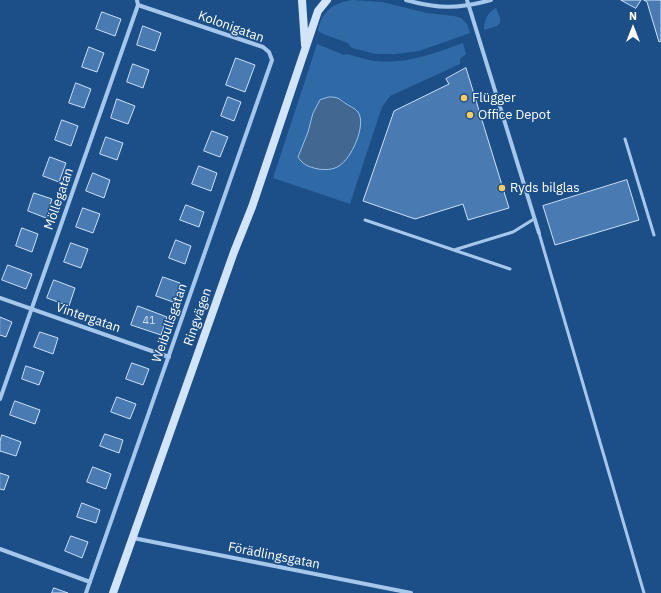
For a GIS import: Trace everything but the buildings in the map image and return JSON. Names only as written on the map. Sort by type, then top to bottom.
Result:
[{"type":"main road","name":"Ringvägen","points":[[302,0],[306,48]]},
{"type":"main road","name":"Ringvägen","points":[[113,593],[234,252],[252,206],[318,11],[327,0]]},
{"type":"street","points":[[137,0],[138,5]]},
{"type":"street","points":[[406,0],[423,5],[445,7],[469,6],[491,0]]},
{"type":"street","points":[[467,0],[538,234]]},
{"type":"street","name":"Kolonigatan","points":[[138,5],[263,47],[269,52],[272,60]]},
{"type":"street","name":"Möllegatan","points":[[0,399],[138,5]]},
{"type":"street","name":"Weibullsgatan","points":[[86,593],[272,60]]},
{"type":"street","name":"Vintergatan","points":[[0,298],[169,357]]},
{"type":"street","name":"Förädlingsgatan","points":[[133,538],[411,593]]},
{"type":"street","points":[[0,549],[90,582]]},
{"type":"lane","points":[[625,139],[654,235]]},
{"type":"lane","points":[[454,250],[513,232],[534,219]]},
{"type":"lane","points":[[365,220],[510,269]]},
{"type":"lane","points":[[538,234],[644,593]]},
{"type":"shaded area","points":[[352,0],[382,2],[427,13],[454,16],[461,18],[467,24],[470,33],[419,51],[396,54],[376,54],[352,48],[348,43],[318,31],[322,19],[329,10],[339,3]]},
{"type":"shaded area","points":[[496,8],[500,18],[500,23],[497,26],[484,30],[487,17],[490,12]]},
{"type":"shaded area","points":[[463,43],[466,54],[460,59],[460,64],[390,96],[382,107],[350,204],[273,178],[317,44],[344,55],[347,54],[369,60],[393,61],[429,55]],"holes":[[[329,97],[339,98],[354,108],[298,157],[308,132],[313,113],[320,100]]]},
{"type":"shaded area","points":[[329,97],[338,98],[357,111],[361,125],[353,149],[344,162],[339,166],[326,170],[306,165],[298,157],[308,132],[313,113],[320,100]]},
{"type":"place","name":"Flügger","points":[[464,98]]},
{"type":"place","name":"Office Depot","points":[[470,115]]},
{"type":"place","name":"Ryds bilglas","points":[[502,188]]}]
